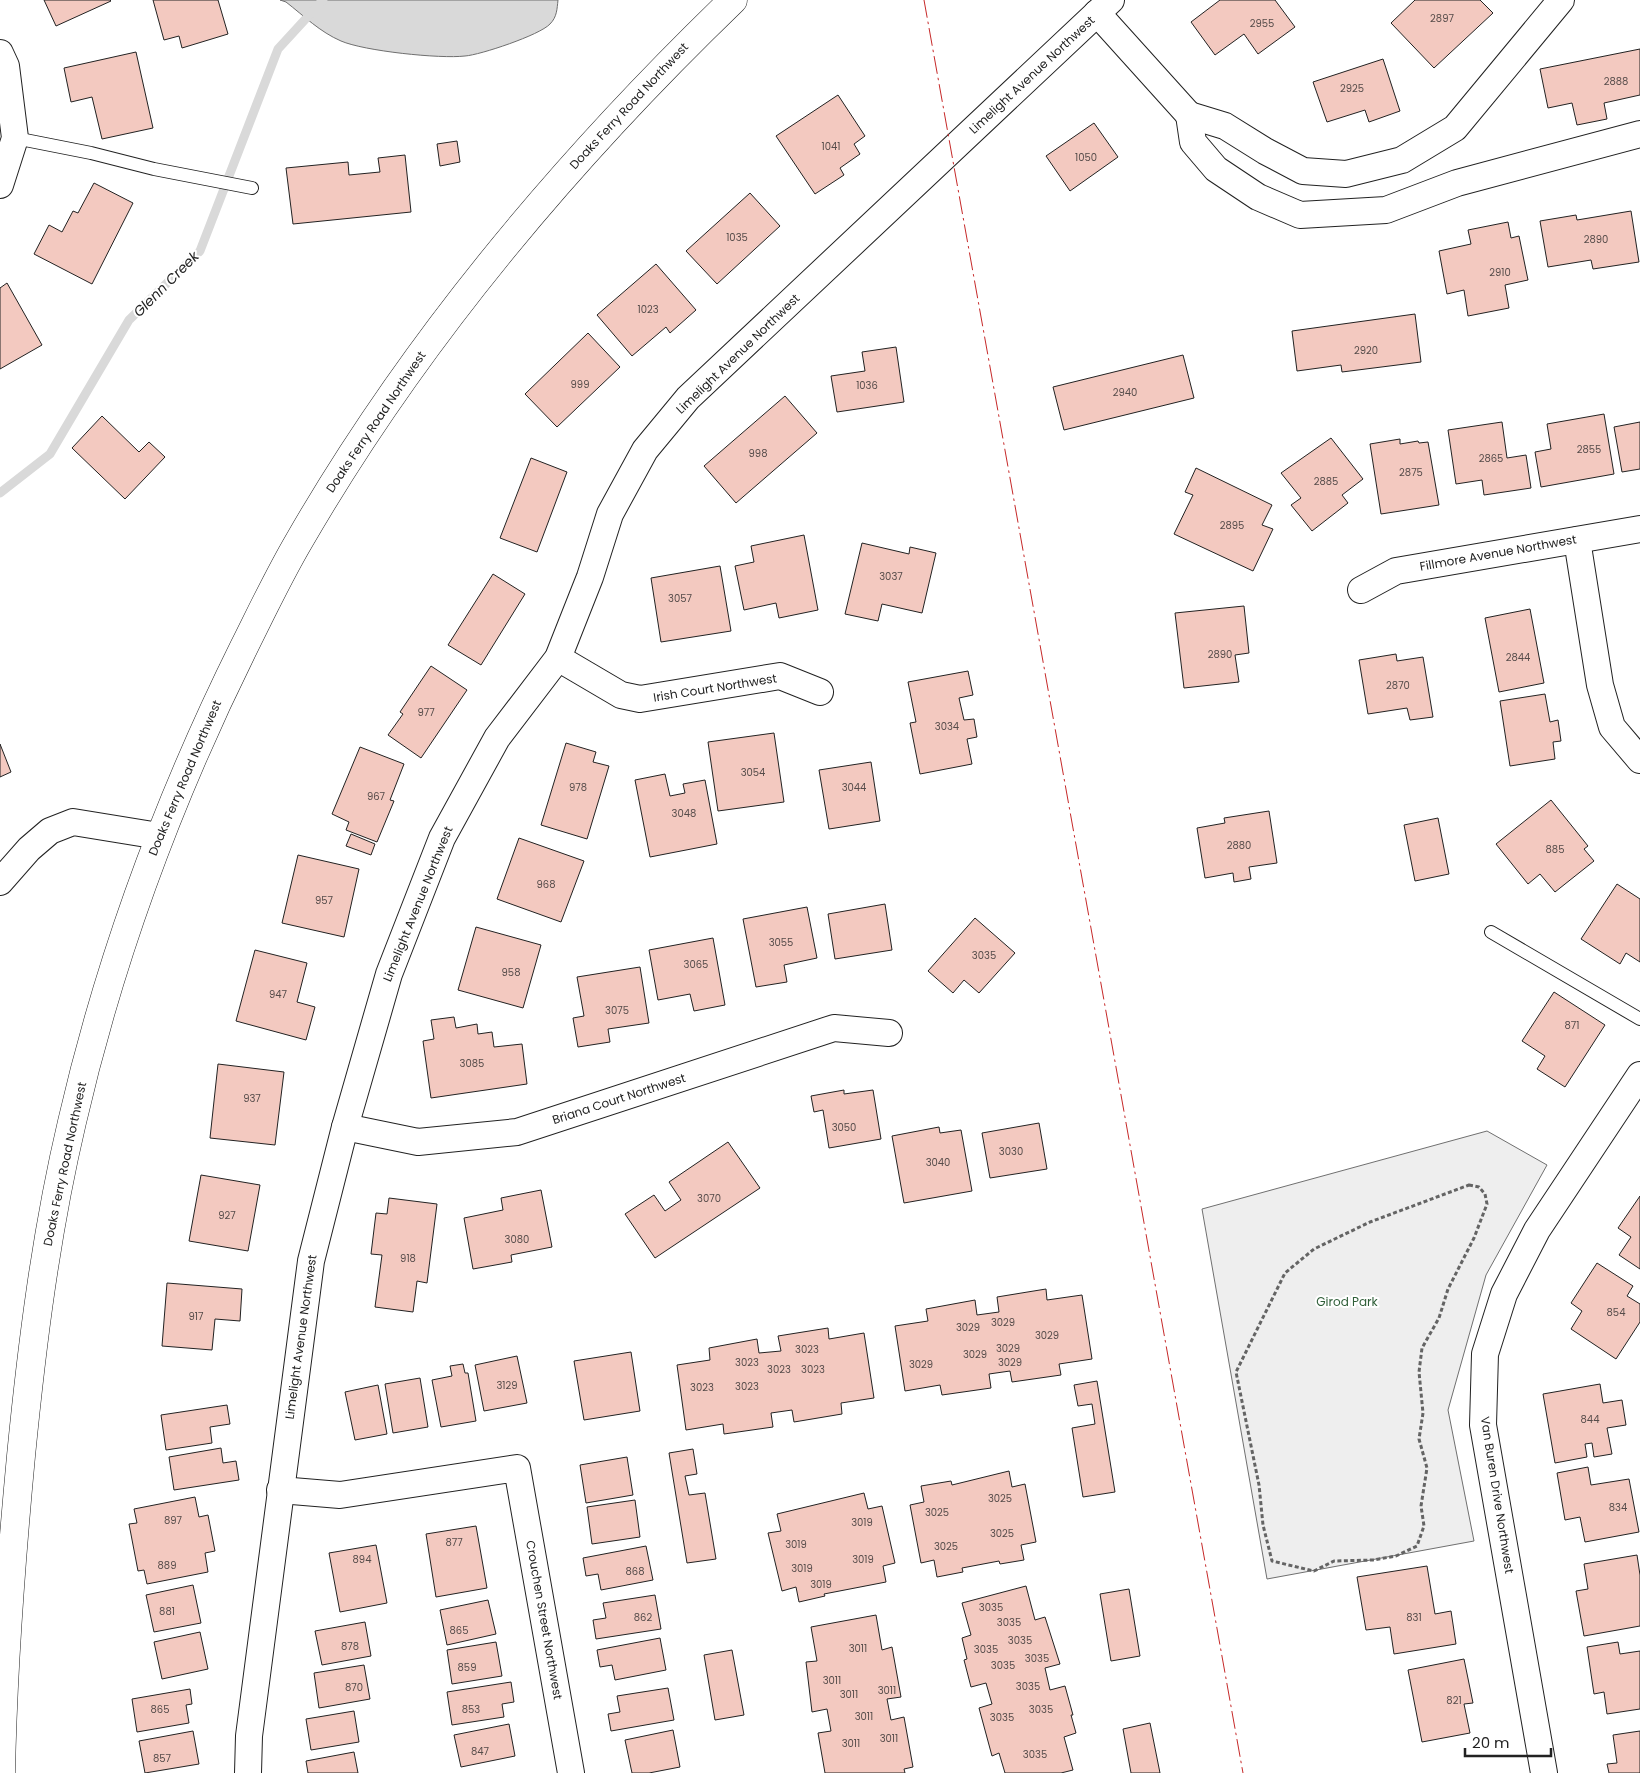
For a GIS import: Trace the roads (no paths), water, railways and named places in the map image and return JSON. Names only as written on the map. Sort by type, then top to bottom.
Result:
[{"type":"main road","name":"Doaks Ferry Road Northwest","points":[[1,1773],[7,1608],[31,1353],[48,1244],[71,1124],[93,1039],[159,836],[210,715],[297,544],[348,459],[389,399],[463,299],[551,190],[627,107],[733,0]]},
{"type":"street","points":[[1189,115],[1225,126],[1264,151],[1303,171],[1346,174],[1402,160],[1455,128],[1561,0]]},
{"type":"street","points":[[1104,7],[1189,115],[1193,142],[1216,169],[1258,198],[1300,215],[1386,210],[1457,183],[1640,134]]},
{"type":"street","name":"Limelight Avenue Northwest","points":[[248,1773],[249,1736],[311,1261],[345,1127],[389,974],[442,838],[498,738],[558,658],[590,577],[610,514],[651,443],[688,398],[1104,7]]},
{"type":"street","points":[[0,53],[6,66],[15,138],[0,185]]},
{"type":"street","name":"Fillmore Avenue Northwest","points":[[1360,590],[1396,571],[1640,529]]},
{"type":"street","points":[[1577,540],[1600,685],[1612,727],[1640,760]]},
{"type":"street","name":"Irish Court Northwest","points":[[558,658],[621,695],[640,699],[780,676],[820,692]]},
{"type":"street","points":[[0,882],[29,849],[50,831],[73,822],[159,836]]},
{"type":"street","name":"Briana Court Northwest","points":[[345,1127],[418,1142],[517,1132],[834,1028],[888,1033]]},
{"type":"street","name":"Van Buren Drive Northwest","points":[[1544,1773],[1483,1425],[1484,1354],[1504,1294],[1537,1230],[1640,1075]]},
{"type":"street","name":"Crouchen Street Northwest","points":[[280,1490],[340,1496],[517,1468],[571,1773]]},
{"type":"lane","points":[[15,138],[91,153],[154,170],[252,188]]},
{"type":"lane","points":[[1492,932],[1640,1019]]},
{"type":"waterway","name":"Glenn Creek","points":[[0,493],[50,454],[129,320],[200,251],[278,49],[323,0]]},
{"type":"park label","name":"Girod Park","points":[[1347,1302]]}]
